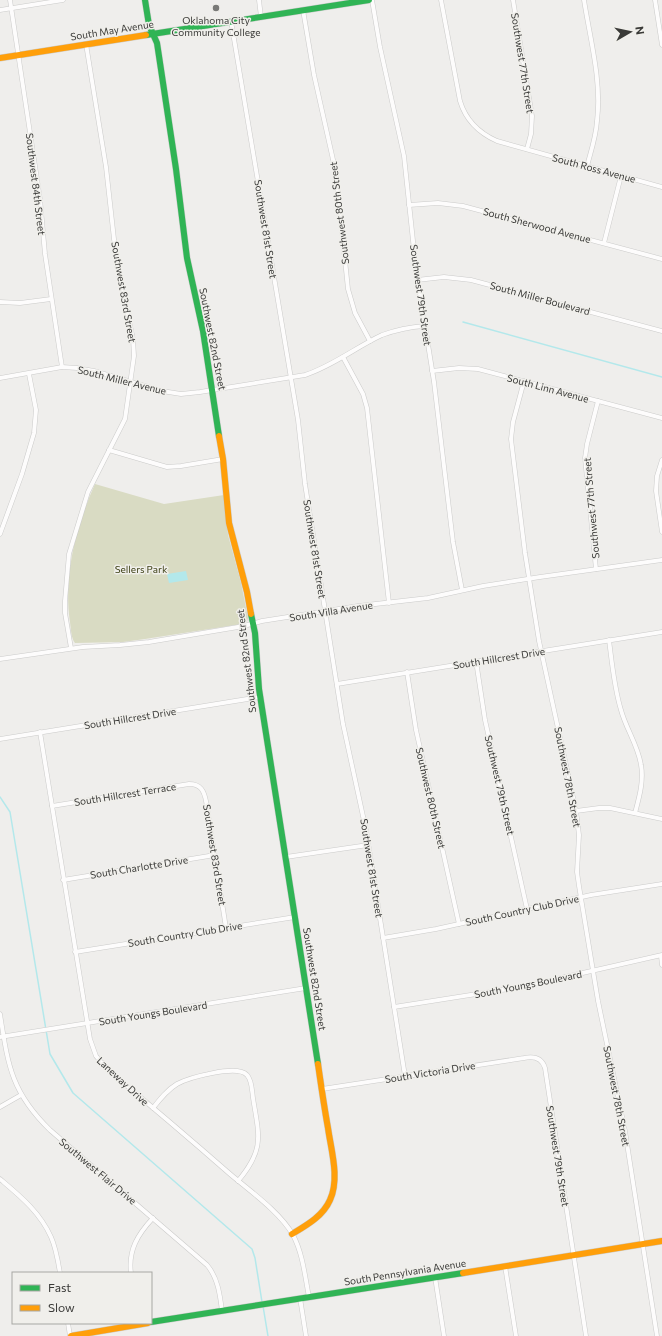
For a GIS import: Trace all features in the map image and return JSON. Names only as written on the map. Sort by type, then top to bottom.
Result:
[{"type":"street","name":"Southwest 84th Street","points":[[10,0],[40,199],[45,254],[62,367]]},
{"type":"street","points":[[0,10],[63,0]]},
{"type":"street","name":"Southwest 82nd Street","points":[[145,0],[149,26],[157,43],[173,145],[187,258],[203,331],[213,390],[230,523],[247,592],[256,642],[260,697],[334,1167],[334,1187],[331,1199],[321,1215],[292,1234]]},
{"type":"street","points":[[258,0],[261,17]]},
{"type":"street","name":"South May Avenue","points":[[0,58],[369,0]]},
{"type":"street","name":"Southwest 79th Street","points":[[372,0],[380,47],[404,156],[417,280],[432,371],[453,542],[462,590]]},
{"type":"street","points":[[441,0],[459,96],[465,115],[478,130],[489,138],[518,148],[527,149]]},
{"type":"street","name":"Southwest 77th Street","points":[[513,0],[532,116],[532,128],[527,149]]},
{"type":"street","points":[[584,0],[596,72],[598,99],[596,128],[587,166]]},
{"type":"street","points":[[655,0],[662,45]]},
{"type":"street","name":"Southwest 80th Street","points":[[303,10],[313,69],[337,179],[348,289],[355,313],[370,341]]},
{"type":"street","name":"Southwest 81st Street","points":[[231,21],[300,433],[305,484],[337,684],[368,845],[405,1076]]},
{"type":"street","name":"Southwest 83rd Street","points":[[71,648],[64,601],[69,554],[88,492],[125,419],[134,356],[133,339],[116,262],[106,167],[86,44]]},
{"type":"street","name":"South Ross Avenue","points":[[527,149],[662,186]]},
{"type":"street","points":[[604,243],[622,176]]},
{"type":"street","name":"South Sherwood Avenue","points":[[410,205],[438,203],[463,206],[662,259]]},
{"type":"street","name":"South Miller Boulevard","points":[[417,280],[444,277],[471,280],[662,331]]},
{"type":"street","points":[[0,302],[20,303],[52,299]]},
{"type":"street","name":"South Miller Avenue","points":[[0,378],[62,367],[94,371],[173,393],[189,393],[291,378],[312,373],[370,341],[398,330],[424,326]]},
{"type":"street","points":[[343,357],[363,394],[366,404],[389,603]]},
{"type":"street","name":"South Linn Avenue","points":[[432,371],[472,368],[662,418]]},
{"type":"street","points":[[0,534],[22,474],[34,433],[36,410],[29,374]]},
{"type":"street","name":"Southwest 78th Street","points":[[524,381],[513,422],[511,439],[529,579],[541,651],[576,811],[579,835],[578,872],[592,970],[625,1131],[657,1336]]},
{"type":"street","name":"Southwest 77th Street","points":[[596,569],[585,458],[598,401]]},
{"type":"street","points":[[109,450],[167,467],[223,459]]},
{"type":"street","points":[[662,460],[657,476],[656,490],[662,532]]},
{"type":"street","name":"South Villa Avenue","points":[[0,659],[71,648],[144,642],[325,611],[428,598],[462,590],[529,579],[662,560]]},
{"type":"street","name":"South Hillcrest Drive","points":[[337,684],[662,632]]},
{"type":"street","points":[[609,640],[619,706],[639,754],[641,764],[641,784],[635,813]]},
{"type":"street","name":"Southwest 79th Street","points":[[476,661],[487,727],[527,909]]},
{"type":"street","name":"Southwest 80th Street","points":[[407,672],[417,735],[459,924]]},
{"type":"street","name":"South Hillcrest Drive","points":[[0,739],[260,697]]},
{"type":"street","name":"Laneway Drive","points":[[40,732],[92,1050],[100,1061],[238,1180],[283,1222],[292,1234],[301,1259],[309,1297]]},
{"type":"street","name":"South Hillcrest Terrace","points":[[52,806],[192,784],[197,785]]},
{"type":"street","name":"Southwest 83rd Street","points":[[197,785],[204,793],[226,928]]},
{"type":"street","points":[[576,811],[604,808],[662,819]]},
{"type":"street","points":[[286,857],[368,845]]},
{"type":"street","name":"South Charlotte Drive","points":[[63,880],[215,856]]},
{"type":"street","name":"South Country Club Drive","points":[[383,938],[459,924],[581,897],[662,884]]},
{"type":"street","name":"South Country Club Drive","points":[[75,952],[295,917]]},
{"type":"street","points":[[661,956],[662,965]]},
{"type":"street","name":"South Youngs Boulevard","points":[[394,1008],[508,989],[661,956]]},
{"type":"street","name":"South Youngs Boulevard","points":[[2,1037],[306,988]]},
{"type":"street","name":"Southwest Flair Drive","points":[[0,1014],[2,1037],[10,1070],[21,1094],[34,1114],[50,1130],[210,1268],[217,1282],[222,1311]]},
{"type":"street","name":"South Victoria Drive","points":[[322,1090],[524,1058],[534,1057],[538,1059]]},
{"type":"street","name":"Southwest 79th Street","points":[[538,1059],[545,1068],[586,1336]]},
{"type":"street","points":[[153,1108],[170,1089],[185,1080],[203,1075],[233,1071],[242,1072],[247,1075],[251,1086],[259,1140],[253,1160],[238,1180]]},
{"type":"street","points":[[0,1107],[21,1094]]},
{"type":"street","points":[[0,1179],[22,1198],[42,1220],[53,1243],[60,1272]]},
{"type":"street","points":[[130,1272],[130,1262],[137,1237],[153,1218]]},
{"type":"street","name":"South Pennsylvania Avenue","points":[[152,1322],[662,1241]]},
{"type":"street","points":[[505,1266],[516,1336]]},
{"type":"street","points":[[435,1277],[444,1336]]},
{"type":"street","points":[[300,1298],[306,1336]]},
{"type":"street","points":[[68,1324],[70,1336],[137,1324]]},
{"type":"green space","name":"Sellers Park","points":[[95,484],[164,504],[224,495],[228,535],[241,583],[248,618],[247,622],[123,642],[75,643],[71,633],[68,605],[70,569],[82,517]]},
{"type":"water","points":[[186,571],[188,580],[169,583],[167,574]]},
{"type":"waterway","points":[[463,322],[662,377]]},
{"type":"waterway","points":[[0,797],[10,812],[50,1054],[73,1093],[252,1249],[255,1258],[262,1302]]},
{"type":"waterway","points":[[263,1306],[268,1336]]},
{"type":"traffic: fast","points":[[145,0],[149,25],[157,43],[176,169],[187,258],[203,331],[219,436]]},
{"type":"traffic: fast","points":[[146,35],[369,0]]},
{"type":"traffic: fast","points":[[251,614],[255,633],[259,689],[318,1064]]},
{"type":"traffic: fast","points":[[152,1322],[463,1273]]},
{"type":"traffic: slow","points":[[0,58],[146,35]]},
{"type":"traffic: slow","points":[[219,436],[223,459],[229,523],[247,592],[251,614]]},
{"type":"traffic: slow","points":[[292,1234],[314,1220],[323,1211],[327,1206],[333,1191],[335,1173],[333,1155],[318,1064]]},
{"type":"traffic: slow","points":[[463,1273],[662,1241]]},
{"type":"traffic: slow","points":[[71,1336],[142,1324]]},
{"type":"place","name":"Oklahoma City Community College","points":[[216,8]]}]
